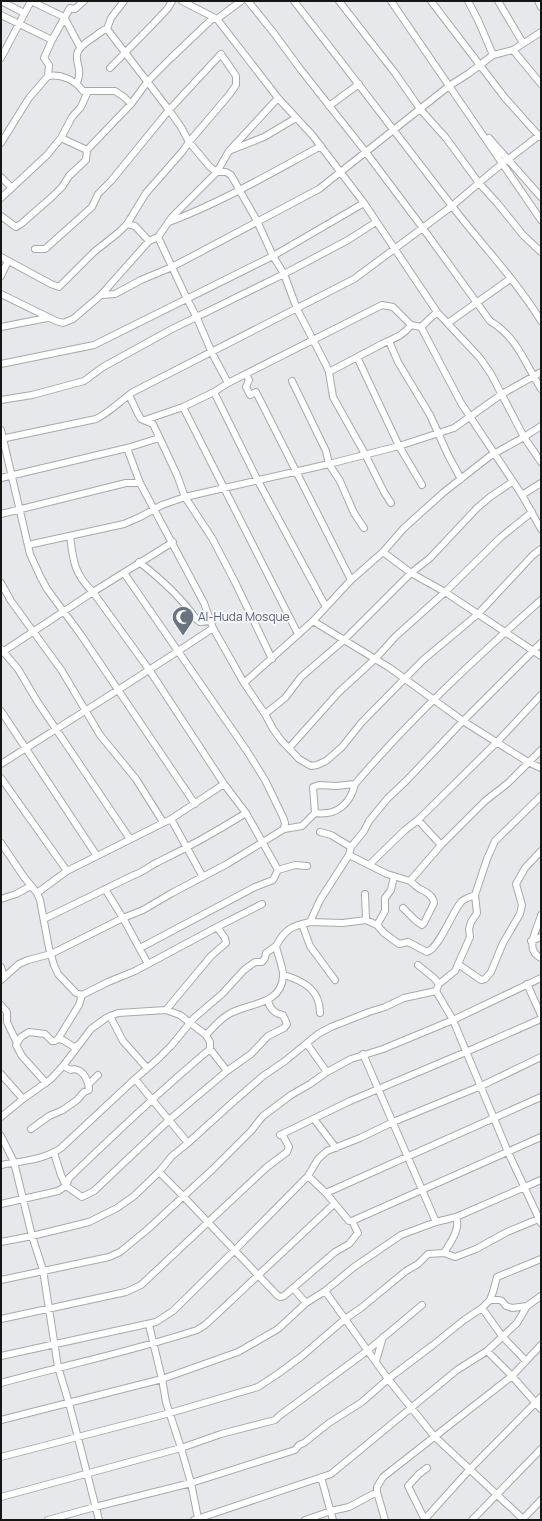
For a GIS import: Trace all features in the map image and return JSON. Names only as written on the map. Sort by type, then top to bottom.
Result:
[{"type":"street","points":[[1,1],[24,13]]},
{"type":"street","points":[[1,58],[31,1],[64,17],[80,47]]},
{"type":"street","points":[[1,143],[29,98],[48,76],[49,65],[44,58],[64,17],[70,8],[77,8],[84,1]]},
{"type":"street","points":[[107,29],[111,18],[124,1]]},
{"type":"street","points":[[110,68],[168,8],[172,1]]},
{"type":"street","points":[[185,1],[217,20],[278,98],[321,146],[339,172],[364,203],[395,248],[418,286],[437,312],[480,358],[502,394],[524,437],[541,462]]},
{"type":"street","points":[[1,216],[16,227],[53,196],[62,187],[69,176],[86,160],[88,150],[171,58],[212,19],[217,20],[241,1]]},
{"type":"street","points":[[248,1],[365,151],[490,321],[500,326],[510,336],[541,389]]},
{"type":"street","points":[[294,1],[541,321]]},
{"type":"street","points":[[339,1],[396,73],[420,109],[446,138],[479,183],[498,204],[522,235],[538,244],[541,252]]},
{"type":"street","points":[[386,1],[477,124],[541,197]]},
{"type":"street","points":[[391,1],[541,220]]},
{"type":"street","points":[[2,439],[96,419],[105,414],[129,394],[212,353],[354,279],[452,206],[540,135],[505,98],[479,66],[431,1]]},
{"type":"street","points":[[468,1],[483,31],[493,56]]},
{"type":"street","points":[[498,1],[523,43]]},
{"type":"street","points":[[538,1],[541,7]]},
{"type":"street","points":[[1,15],[52,40]]},
{"type":"street","points":[[77,83],[80,76],[77,54],[80,47],[102,30],[107,29]]},
{"type":"street","points":[[107,29],[169,110],[189,142],[210,167],[217,172],[226,172],[231,175],[257,221],[273,256],[284,274],[297,309],[329,372],[333,397],[365,454],[384,492],[392,503]]},
{"type":"street","points":[[101,295],[114,294],[141,280],[172,267],[319,189],[365,151],[449,86],[493,56],[514,50],[541,32]]},
{"type":"street","points":[[514,50],[541,84]]},
{"type":"street","points":[[1,258],[59,287],[94,252],[118,233],[127,224],[146,193],[182,152],[236,85],[236,76],[220,54],[169,110],[111,181],[98,194],[92,207],[45,249],[35,249]]},
{"type":"street","points":[[48,76],[56,75],[71,80],[77,83],[83,91],[114,91],[124,97],[131,104]]},
{"type":"street","points":[[329,106],[359,84]]},
{"type":"street","points":[[1,198],[47,155],[61,138],[72,117],[81,107],[88,91]]},
{"type":"street","points":[[1,294],[47,318],[63,323],[74,319],[101,295],[149,241],[158,237],[168,222],[217,172],[230,151],[278,98]]},
{"type":"street","points":[[230,151],[264,137],[296,118]]},
{"type":"street","points":[[61,138],[88,150]]},
{"type":"street","points":[[168,222],[185,216],[240,190],[321,146]]},
{"type":"street","points":[[1,177],[12,188]]},
{"type":"street","points":[[1,364],[94,344],[273,256],[364,203]]},
{"type":"street","points":[[1,400],[32,395],[84,381],[103,367],[172,329],[284,274],[348,240],[376,222]]},
{"type":"street","points":[[127,224],[134,226],[149,241]]},
{"type":"street","points":[[158,237],[228,384]]},
{"type":"street","points":[[1,276],[8,261]]},
{"type":"street","points":[[448,323],[510,279]]},
{"type":"street","points":[[145,420],[183,407],[214,392],[246,374],[382,305],[393,307],[411,325],[421,327]]},
{"type":"street","points":[[421,327],[437,312]]},
{"type":"street","points":[[1,327],[47,318]]},
{"type":"street","points":[[329,372],[382,344],[396,339],[411,325]]},
{"type":"street","points":[[421,327],[461,403],[522,495],[541,529]]},
{"type":"street","points":[[389,341],[398,362],[430,415],[461,479]]},
{"type":"street","points":[[357,357],[399,446],[422,485]]},
{"type":"street","points":[[28,545],[124,524],[140,518],[155,508],[185,497],[329,464],[399,446],[454,428],[502,394],[541,372]]},
{"type":"street","points":[[246,374],[249,380],[246,387],[250,395],[256,392],[351,580]]},
{"type":"street","points":[[292,381],[326,451],[329,464],[340,481],[354,514],[364,528]]},
{"type":"street","points":[[214,392],[258,481],[326,607]]},
{"type":"street","points":[[129,394],[138,414],[153,424],[177,475],[185,497],[235,582],[272,659]]},
{"type":"street","points":[[183,407],[298,634]]},
{"type":"street","points":[[244,683],[313,621],[351,580],[383,552],[404,528],[444,492],[494,454],[541,426]]},
{"type":"street","points":[[1,430],[30,554],[40,576],[47,589],[118,689],[195,804]]},
{"type":"street","points":[[1,478],[127,448],[159,438]]},
{"type":"street","points":[[127,448],[140,483],[155,508],[204,603],[213,628],[244,683],[265,714],[273,729],[299,759],[311,766],[326,761],[342,747],[362,722],[428,655],[478,614],[533,555],[541,549]]},
{"type":"street","points":[[265,714],[285,698],[301,677],[344,640],[412,573],[430,558],[477,508],[512,482]]},
{"type":"street","points":[[1,514],[126,483],[140,483]]},
{"type":"street","points":[[522,495],[541,483]]},
{"type":"street","points":[[289,748],[339,692],[396,636],[445,592],[501,537],[532,512]]},
{"type":"street","points":[[70,536],[74,563],[83,583],[93,592],[150,670],[224,784],[246,813],[262,844],[278,870]]},
{"type":"street","points":[[130,839],[18,669],[2,651],[34,632],[139,562],[173,542]]},
{"type":"street","points":[[383,552],[412,573],[445,592],[541,656]]},
{"type":"street","points":[[139,562],[158,577],[180,599],[197,620],[200,622],[210,621]]},
{"type":"street","points":[[124,573],[247,751],[265,780],[283,817],[285,823],[284,829]]},
{"type":"street","points":[[1,583],[11,601],[62,672],[100,735],[136,779],[163,822]]},
{"type":"street","points":[[316,813],[323,814],[333,812],[345,806],[355,784],[387,747],[505,632],[541,600]]},
{"type":"street","points":[[313,621],[375,658],[406,678],[464,721],[498,741],[528,762],[541,768]]},
{"type":"street","points":[[1,764],[150,670],[213,628]]},
{"type":"street","points":[[310,922],[320,900],[349,855],[351,847],[364,831],[369,821],[388,798],[541,643]]},
{"type":"street","points":[[369,865],[405,830],[418,820],[498,741],[541,695]]},
{"type":"street","points":[[1,711],[3,717],[97,856]]},
{"type":"street","points":[[410,881],[441,845],[541,750]]},
{"type":"street","points":[[1,778],[67,871]]},
{"type":"street","points":[[37,893],[67,871],[171,818],[224,784]]},
{"type":"street","points":[[316,813],[314,787],[319,785],[336,786],[355,784]]},
{"type":"street","points":[[436,991],[439,984],[452,974],[470,937],[469,929],[471,922],[477,913],[476,895],[487,859],[495,841],[541,796]]},
{"type":"street","points":[[44,920],[134,874],[143,872],[156,863],[187,848],[246,813]]},
{"type":"street","points":[[2,979],[19,964],[51,954],[123,918],[143,910],[262,844],[284,829],[302,826],[316,813]]},
{"type":"street","points":[[171,818],[203,877]]},
{"type":"street","points":[[418,820],[441,845]]},
{"type":"street","points":[[320,832],[331,835],[351,847]]},
{"type":"street","points":[[1,843],[37,893],[40,900],[51,954],[58,974],[76,993],[82,995],[148,964],[262,904]]},
{"type":"street","points":[[458,964],[481,980],[485,979],[491,972],[503,943],[520,914],[522,904],[516,884],[524,868],[541,851]]},
{"type":"street","points":[[349,855],[394,876],[410,881],[432,897],[434,903],[422,925],[403,908]]},
{"type":"street","points":[[140,948],[236,897],[273,880],[278,870],[295,865],[307,866]]},
{"type":"street","points":[[377,925],[385,911],[386,898],[391,890],[394,876]]},
{"type":"street","points":[[1,899],[16,894],[31,886]]},
{"type":"street","points":[[105,889],[148,964]]},
{"type":"street","points":[[365,894],[366,920]]},
{"type":"street","points":[[1,1165],[34,1159],[54,1153],[86,1126],[171,1046],[203,1008],[222,994],[250,964],[262,962],[266,953],[276,946],[283,933],[294,926],[310,922],[343,923],[366,920],[377,925],[399,944],[408,942],[422,950],[429,952],[437,943],[462,901],[476,895]]},
{"type":"street","points":[[541,916],[532,941],[533,950],[538,957],[541,958]]},
{"type":"street","points":[[302,924],[310,946],[335,980]]},
{"type":"street","points":[[166,1010],[211,956],[226,943],[225,938],[217,927]]},
{"type":"street","points":[[532,941],[541,937]]},
{"type":"street","points":[[206,1035],[226,1015],[268,1000],[278,993],[284,975],[276,946]]},
{"type":"street","points":[[418,965],[439,984]]},
{"type":"street","points":[[1,967],[2,979]]},
{"type":"street","points":[[284,975],[297,980],[315,992],[320,1004],[320,1013]]},
{"type":"street","points":[[1,1280],[109,1257],[120,1252],[148,1229],[213,1169],[251,1131],[263,1116],[291,1095],[339,1065],[363,1054],[383,1049],[453,1020],[541,978]]},
{"type":"street","points":[[527,984],[541,1015]]},
{"type":"street","points":[[1,1458],[170,1413],[248,1390],[267,1382],[302,1356],[345,1319],[361,1308],[406,1271],[418,1264],[428,1254],[444,1253],[455,1257],[476,1249],[507,1232],[540,1220],[508,1152],[453,1020],[436,991]]},
{"type":"street","points":[[1,1242],[88,1222],[117,1208],[134,1196],[159,1172],[172,1156],[263,1076],[324,1030],[385,1007],[404,998],[436,991]]},
{"type":"street","points":[[17,1043],[21,1037],[29,1032],[45,1034],[52,1041],[55,1041],[79,1005],[82,995]]},
{"type":"street","points":[[54,1153],[60,1175],[66,1186],[82,1197],[94,1191],[169,1120],[227,1071],[251,1054],[268,1036],[284,1028],[287,1024],[283,1015],[275,1013],[270,1007],[268,1000]]},
{"type":"street","points":[[1,1005],[7,1012],[7,1022],[22,1056],[46,1083]]},
{"type":"street","points":[[3,1116],[23,1099],[46,1083],[63,1066],[91,1029],[110,1016],[127,1012],[166,1010],[180,1015],[206,1035],[210,1042],[210,1049],[227,1071]]},
{"type":"street","points":[[110,1016],[123,1041],[147,1068]]},
{"type":"street","points":[[1,1319],[126,1292],[141,1285],[267,1167],[287,1152],[290,1147],[280,1135],[378,1089],[541,1019]]},
{"type":"street","points":[[1,1025],[7,1022]]},
{"type":"street","points":[[58,1038],[74,1047],[78,1045]]},
{"type":"street","points":[[307,1044],[327,1072]]},
{"type":"street","points":[[1,1204],[58,1191],[66,1186],[69,1178],[151,1099],[210,1049]]},
{"type":"street","points":[[363,1054],[423,1189],[436,1222]]},
{"type":"street","points":[[1,1356],[149,1325],[156,1322],[173,1311],[235,1250],[308,1176],[318,1159],[326,1151],[480,1086],[541,1057]]},
{"type":"street","points":[[63,1066],[71,1070],[79,1069],[89,1084]]},
{"type":"street","points":[[1,1074],[23,1099]]},
{"type":"street","points":[[31,1129],[49,1116],[63,1110],[77,1100],[84,1092],[88,1090],[89,1084],[98,1075]]},
{"type":"street","points":[[135,1079],[188,1143]]},
{"type":"street","points":[[326,1193],[541,1097]]},
{"type":"street","points":[[1,1108],[5,1112],[3,1116]]},
{"type":"street","points":[[314,1119],[336,1148]]},
{"type":"street","points":[[1,1136],[14,1162],[24,1198],[32,1236],[43,1270],[58,1367],[69,1403],[99,1520]]},
{"type":"street","points":[[352,1221],[541,1137]]},
{"type":"street","points":[[159,1172],[280,1296],[284,1296],[335,1252],[349,1244],[358,1233],[352,1221],[349,1221],[326,1193],[308,1176]]},
{"type":"street","points":[[1,1420],[162,1379],[244,1349],[278,1329],[306,1303],[354,1267],[401,1235],[436,1222],[456,1217],[541,1180]]},
{"type":"street","points":[[1,1383],[154,1343],[197,1330],[205,1325],[334,1204]]},
{"type":"street","points":[[444,1253],[454,1238],[458,1222],[456,1217]]},
{"type":"street","points":[[48,1520],[95,1506],[191,1483],[295,1450],[299,1445],[304,1443],[329,1423],[362,1402],[388,1379],[464,1320],[482,1308],[490,1300],[497,1277],[541,1259]]},
{"type":"street","points":[[293,1288],[306,1303]]},
{"type":"street","points":[[325,1290],[388,1379],[434,1436],[523,1520],[541,1500]]},
{"type":"street","points":[[149,1325],[166,1402],[191,1483],[196,1519],[331,1474],[457,1370],[487,1351],[517,1323],[527,1306],[541,1296]]},
{"type":"street","points":[[490,1300],[502,1301],[506,1306],[512,1308],[527,1306]]},
{"type":"street","points":[[1,1497],[181,1448],[221,1434],[275,1420],[368,1351],[422,1305]]},
{"type":"street","points":[[482,1308],[502,1336],[526,1361]]},
{"type":"street","points":[[376,1361],[383,1337]]},
{"type":"street","points":[[385,1520],[377,1492],[377,1487],[383,1477],[512,1376],[541,1345]]},
{"type":"street","points":[[487,1351],[541,1408]]},
{"type":"street","points":[[427,1468],[408,1486],[425,1520],[470,1470],[541,1397]]},
{"type":"street","points":[[472,1520],[541,1449]]},
{"type":"street","points":[[321,1477],[334,1520]]},
{"type":"street","points":[[305,1520],[331,1511],[349,1507],[377,1492]]},
{"type":"place","name":"Al-Huda Mosque","points":[[183,636]]}]
